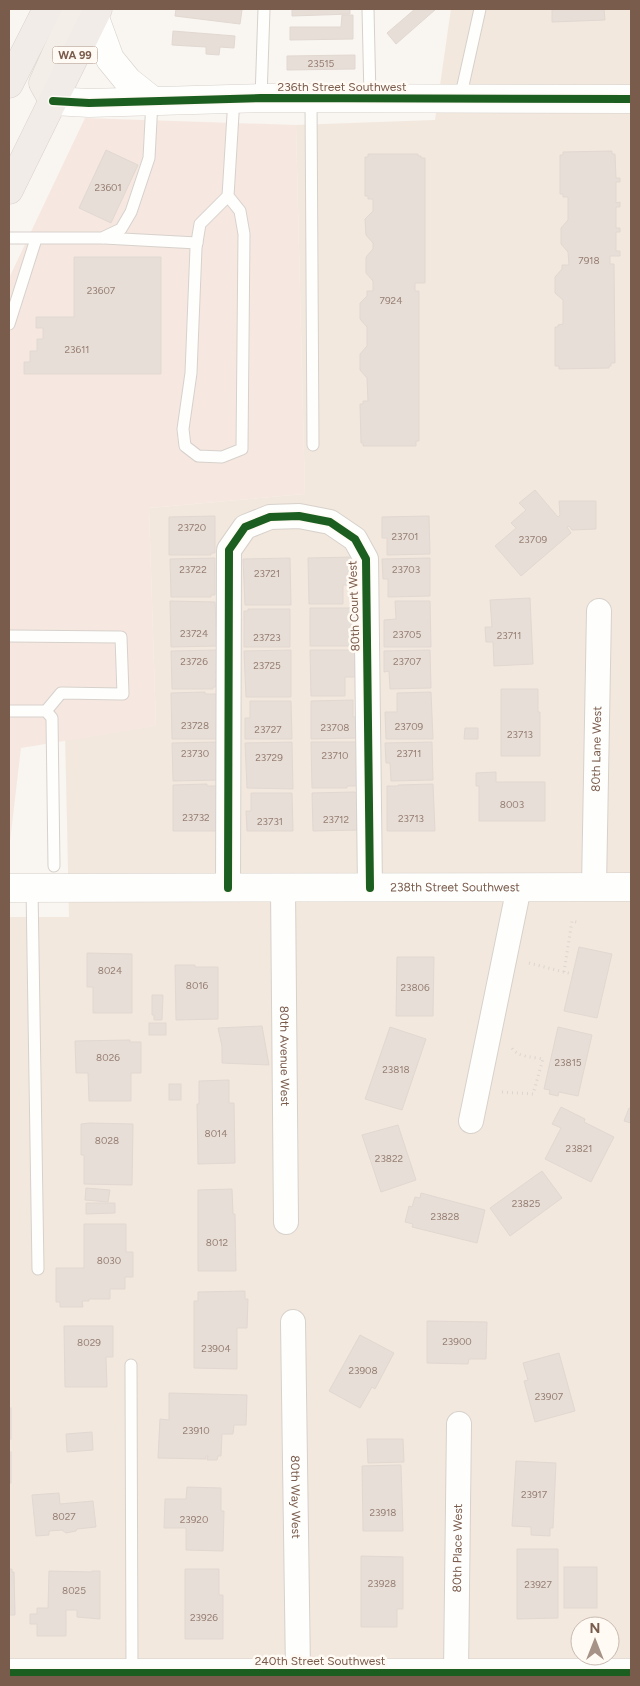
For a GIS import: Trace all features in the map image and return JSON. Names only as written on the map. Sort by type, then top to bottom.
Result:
[{"type":"highway","points":[[9,84],[15,66],[47,9]]},
{"type":"highway","name":"WA 99","points":[[9,190],[53,101],[89,11]]},
{"type":"street","points":[[89,11],[110,58],[128,81],[152,100]]},
{"type":"street","name":"236th Street Southwest","points":[[53,101],[89,103],[234,98],[631,99]]},
{"type":"street","name":"80th Court West","points":[[228,888],[229,550],[245,527],[270,517],[299,516],[330,522],[355,539],[366,559],[370,888]]},
{"type":"street","name":"80th Lane West","points":[[594,887],[599,611]]},
{"type":"street","points":[[471,1122],[519,887]]},
{"type":"street","name":"238th Street Southwest","points":[[20,888],[631,887]]},
{"type":"street","name":"80th Avenue West","points":[[283,888],[286,1222]]},
{"type":"street","name":"80th Way West","points":[[293,1322],[298,1672]]},
{"type":"street","name":"80th Place West","points":[[456,1672],[459,1424]]},
{"type":"street","name":"240th Street Southwest","points":[[9,1673],[298,1672],[373,1675],[456,1672],[631,1673]]},
{"type":"lane","points":[[261,98],[264,9]]},
{"type":"lane","points":[[368,9],[370,98]]},
{"type":"lane","points":[[460,99],[480,9]]},
{"type":"lane","points":[[228,196],[240,211],[244,234],[242,449],[222,457],[198,456],[185,446],[183,429],[190,372],[197,243],[200,224],[228,196],[234,98]]},
{"type":"lane","points":[[311,98],[313,445]]},
{"type":"lane","points":[[102,238],[120,230],[131,212],[149,158],[152,100]]},
{"type":"lane","points":[[9,238],[102,238],[197,243]]},
{"type":"lane","points":[[9,324],[36,239]]},
{"type":"lane","points":[[9,636],[120,637],[123,694],[62,693],[46,711],[9,711]]},
{"type":"lane","points":[[46,711],[52,718],[54,866]]},
{"type":"lane","points":[[20,888],[38,1269]]},
{"type":"lane","points":[[131,1365],[132,1673]]},
{"type":"path","points":[[564,972],[572,921],[580,923]]},
{"type":"path","points":[[528,962],[572,974]]},
{"type":"path","points":[[495,1092],[533,1094],[543,1059],[514,1051],[510,1042]]},
{"type":"shaded area","points":[[451,9],[631,9],[631,1677],[9,1659],[9,917],[69,917],[65,731],[156,726],[149,508],[305,494],[296,125],[435,120]]},
{"type":"shaded area","points":[[85,118],[296,125],[305,494],[149,508],[156,726],[21,748],[9,850],[9,278]]},
{"type":"building","points":[[176,9],[242,10],[240,24],[175,16]]},
{"type":"building","points":[[292,9],[350,9],[350,14],[292,16]]},
{"type":"building","points":[[415,9],[436,9],[396,44],[387,33]]},
{"type":"building","points":[[552,9],[604,9],[605,20],[552,22]]},
{"type":"building","points":[[342,15],[353,15],[353,39],[290,40],[290,27],[341,27]]},
{"type":"building","points":[[173,31],[235,36],[234,48],[220,47],[219,55],[206,54],[206,47],[172,45]]},
{"type":"building","points":[[355,55],[355,69],[287,70],[287,56]]},
{"type":"building","points":[[106,150],[138,165],[111,223],[79,208]]},
{"type":"building","points":[[612,151],[612,154],[615,154],[616,178],[620,178],[620,182],[616,182],[616,203],[620,202],[620,207],[616,207],[616,228],[620,228],[620,232],[616,232],[616,251],[620,251],[620,256],[610,256],[610,264],[614,264],[615,363],[611,363],[609,368],[559,369],[559,366],[555,366],[555,327],[563,324],[563,300],[555,293],[555,277],[562,269],[562,265],[569,265],[568,252],[561,244],[561,228],[568,220],[568,197],[563,197],[563,194],[560,194],[560,155],[563,155],[563,152]]},
{"type":"building","points":[[368,154],[418,154],[421,158],[425,158],[425,283],[415,283],[415,291],[419,291],[419,441],[416,441],[416,446],[363,446],[363,443],[361,443],[360,404],[363,404],[363,401],[368,401],[367,378],[360,370],[360,354],[367,346],[367,327],[360,319],[360,303],[367,296],[367,291],[373,291],[373,281],[366,273],[366,257],[373,249],[373,243],[366,235],[365,219],[373,211],[373,199],[368,199],[368,196],[365,196],[365,157],[368,157]]},
{"type":"building","points":[[74,257],[161,257],[161,374],[24,374],[24,362],[30,362],[30,351],[37,351],[37,339],[43,339],[43,328],[36,328],[36,317],[74,317]]},
{"type":"building","points":[[535,490],[558,517],[560,515],[559,501],[596,501],[596,529],[572,530],[569,526],[567,527],[571,533],[521,576],[495,546],[516,528],[511,523],[526,510],[519,503]]},
{"type":"building","points":[[215,516],[215,553],[211,553],[211,555],[169,555],[169,517]]},
{"type":"building","points":[[429,516],[430,554],[387,555],[387,538],[382,538],[382,517]]},
{"type":"building","points":[[355,557],[355,585],[343,585],[343,604],[309,604],[308,558]]},
{"type":"building","points":[[215,558],[215,595],[211,595],[211,597],[171,597],[170,559]]},
{"type":"building","points":[[290,558],[291,605],[245,605],[243,559]]},
{"type":"building","points":[[430,558],[430,596],[388,597],[388,579],[383,579],[382,559]]},
{"type":"building","points":[[530,598],[533,664],[494,666],[493,642],[486,642],[485,627],[492,627],[490,600]]},
{"type":"building","points":[[170,601],[215,602],[217,646],[171,647]]},
{"type":"building","points":[[395,601],[430,601],[431,647],[384,647],[384,620],[396,619]]},
{"type":"building","points":[[310,608],[355,609],[357,646],[310,646]]},
{"type":"building","points":[[248,609],[290,609],[290,647],[244,647],[244,611],[248,611]]},
{"type":"building","points":[[217,650],[216,687],[213,687],[213,689],[172,689],[171,651]]},
{"type":"building","points":[[291,650],[291,697],[246,697],[244,651]]},
{"type":"building","points":[[310,650],[357,650],[357,677],[345,677],[345,696],[311,696]]},
{"type":"building","points":[[430,650],[431,688],[390,689],[389,671],[384,672],[384,651]]},
{"type":"building","points":[[501,689],[538,689],[540,756],[501,756]]},
{"type":"building","points":[[205,692],[205,694],[216,694],[218,739],[172,739],[171,693]]},
{"type":"building","points":[[431,692],[433,739],[386,739],[385,712],[397,712],[397,693]]},
{"type":"building","points":[[353,700],[353,717],[358,717],[358,738],[311,739],[311,701]]},
{"type":"building","points":[[250,701],[291,701],[292,739],[245,739],[245,718],[250,718]]},
{"type":"building","points":[[465,728],[478,728],[478,739],[464,739]]},
{"type":"building","points":[[218,742],[218,780],[173,781],[172,743]]},
{"type":"building","points":[[292,742],[293,789],[247,788],[245,743]]},
{"type":"building","points":[[311,742],[358,742],[357,786],[347,786],[347,788],[312,788]]},
{"type":"building","points":[[432,742],[433,780],[391,781],[390,763],[386,763],[385,743]]},
{"type":"building","points":[[496,772],[496,782],[545,782],[545,821],[479,821],[479,786],[476,786],[476,773]]},
{"type":"building","points":[[207,784],[207,786],[218,786],[220,831],[173,831],[173,785]]},
{"type":"building","points":[[433,784],[435,831],[387,831],[387,786]]},
{"type":"building","points":[[251,793],[292,793],[293,831],[247,831],[246,811],[251,811]]},
{"type":"building","points":[[312,793],[358,793],[360,830],[313,831]]},
{"type":"building","points":[[579,947],[612,954],[597,1018],[564,1011]]},
{"type":"building","points":[[87,953],[132,954],[132,1013],[93,1013],[93,987],[87,987]]},
{"type":"building","points":[[397,957],[434,957],[433,1016],[396,1016]]},
{"type":"building","points":[[175,965],[218,967],[218,1019],[176,1020]]},
{"type":"building","points":[[152,995],[163,995],[162,1020],[154,1020],[154,1015],[152,1015]]},
{"type":"building","points":[[149,1023],[166,1023],[166,1035],[149,1035]]},
{"type":"building","points":[[262,1026],[269,1065],[222,1063],[222,1046],[218,1028]]},
{"type":"building","points":[[390,1027],[426,1039],[402,1110],[365,1099]]},
{"type":"building","points":[[558,1027],[592,1035],[578,1096],[559,1092],[558,1096],[549,1094],[550,1090],[544,1089]]},
{"type":"building","points":[[130,1040],[130,1042],[141,1042],[141,1073],[131,1073],[131,1101],[89,1101],[88,1073],[76,1073],[75,1041]]},
{"type":"building","points":[[229,1080],[229,1103],[234,1103],[235,1163],[198,1164],[197,1104],[199,1104],[199,1081]]},
{"type":"building","points":[[169,1084],[181,1084],[181,1100],[169,1100]]},
{"type":"building","points":[[561,1107],[585,1119],[584,1122],[614,1137],[591,1182],[545,1159],[561,1128],[552,1124]]},
{"type":"building","points":[[629,1108],[631,1108],[631,1123],[624,1121]]},
{"type":"building","points":[[81,1124],[133,1124],[132,1185],[84,1184],[84,1155],[81,1155]]},
{"type":"building","points":[[398,1125],[416,1180],[381,1192],[362,1135]]},
{"type":"building","points":[[542,1171],[562,1198],[510,1236],[490,1208]]},
{"type":"building","points":[[86,1188],[110,1190],[108,1202],[85,1200]]},
{"type":"building","points":[[232,1189],[233,1214],[235,1214],[236,1271],[198,1271],[198,1190]]},
{"type":"building","points":[[421,1193],[485,1210],[477,1243],[412,1227],[413,1224],[405,1222],[409,1206],[412,1207],[415,1197],[420,1198]]},
{"type":"building","points":[[86,1203],[115,1203],[115,1213],[86,1214]]},
{"type":"building","points":[[84,1224],[126,1224],[126,1252],[133,1252],[133,1277],[125,1277],[125,1289],[110,1289],[110,1299],[82,1301],[83,1307],[60,1307],[60,1302],[56,1302],[56,1268],[84,1268]]},
{"type":"building","points":[[245,1291],[245,1299],[248,1299],[247,1328],[237,1328],[237,1369],[194,1368],[194,1301],[198,1301],[198,1292]]},
{"type":"building","points":[[427,1321],[487,1322],[486,1359],[469,1359],[468,1364],[427,1363]]},
{"type":"building","points":[[64,1326],[113,1326],[113,1357],[106,1357],[107,1387],[65,1387]]},
{"type":"building","points":[[360,1335],[394,1353],[375,1389],[372,1387],[360,1408],[329,1391]]},
{"type":"building","points":[[559,1353],[575,1411],[535,1422],[524,1381],[528,1380],[523,1363]]},
{"type":"building","points":[[169,1393],[247,1395],[246,1425],[234,1425],[233,1434],[222,1434],[221,1456],[218,1456],[217,1460],[207,1460],[208,1456],[206,1456],[206,1459],[158,1458],[160,1419],[169,1420]]},
{"type":"building","points":[[9,1408],[11,1408],[11,1439],[9,1439]]},
{"type":"building","points":[[92,1432],[93,1450],[67,1452],[66,1434]]},
{"type":"building","points":[[367,1439],[403,1439],[404,1462],[368,1463]]},
{"type":"building","points":[[9,1452],[11,1452],[11,1483],[9,1483]]},
{"type":"building","points":[[516,1461],[556,1463],[553,1528],[550,1528],[550,1536],[531,1535],[531,1527],[512,1526]]},
{"type":"building","points":[[401,1465],[403,1531],[363,1531],[362,1466]]},
{"type":"building","points":[[187,1487],[221,1488],[221,1511],[224,1511],[223,1551],[186,1550],[186,1528],[164,1528],[165,1499],[186,1499]]},
{"type":"building","points":[[59,1493],[60,1504],[93,1501],[96,1527],[77,1529],[76,1531],[66,1533],[62,1530],[49,1531],[49,1535],[36,1536],[32,1495]]},
{"type":"building","points":[[517,1549],[558,1549],[558,1618],[517,1619]]},
{"type":"building","points":[[361,1556],[403,1557],[403,1609],[397,1609],[397,1627],[361,1627]]},
{"type":"building","points":[[564,1567],[597,1567],[597,1608],[564,1608]]},
{"type":"building","points":[[9,1569],[12,1569],[12,1572],[14,1572],[15,1615],[9,1615]]},
{"type":"building","points":[[185,1569],[219,1569],[219,1595],[223,1595],[223,1639],[185,1639]]},
{"type":"building","points":[[49,1571],[100,1571],[100,1619],[77,1617],[77,1610],[66,1610],[66,1636],[37,1636],[37,1624],[30,1624],[30,1614],[37,1614],[37,1608],[48,1608]]},
{"type":"cycle path","points":[[53,101],[89,103],[261,98],[631,99]]},
{"type":"cycle path","points":[[228,888],[229,550],[245,527],[270,517],[299,516],[330,522],[355,539],[366,559],[370,888]]},
{"type":"cycle path","points":[[9,1673],[631,1673]]}]
